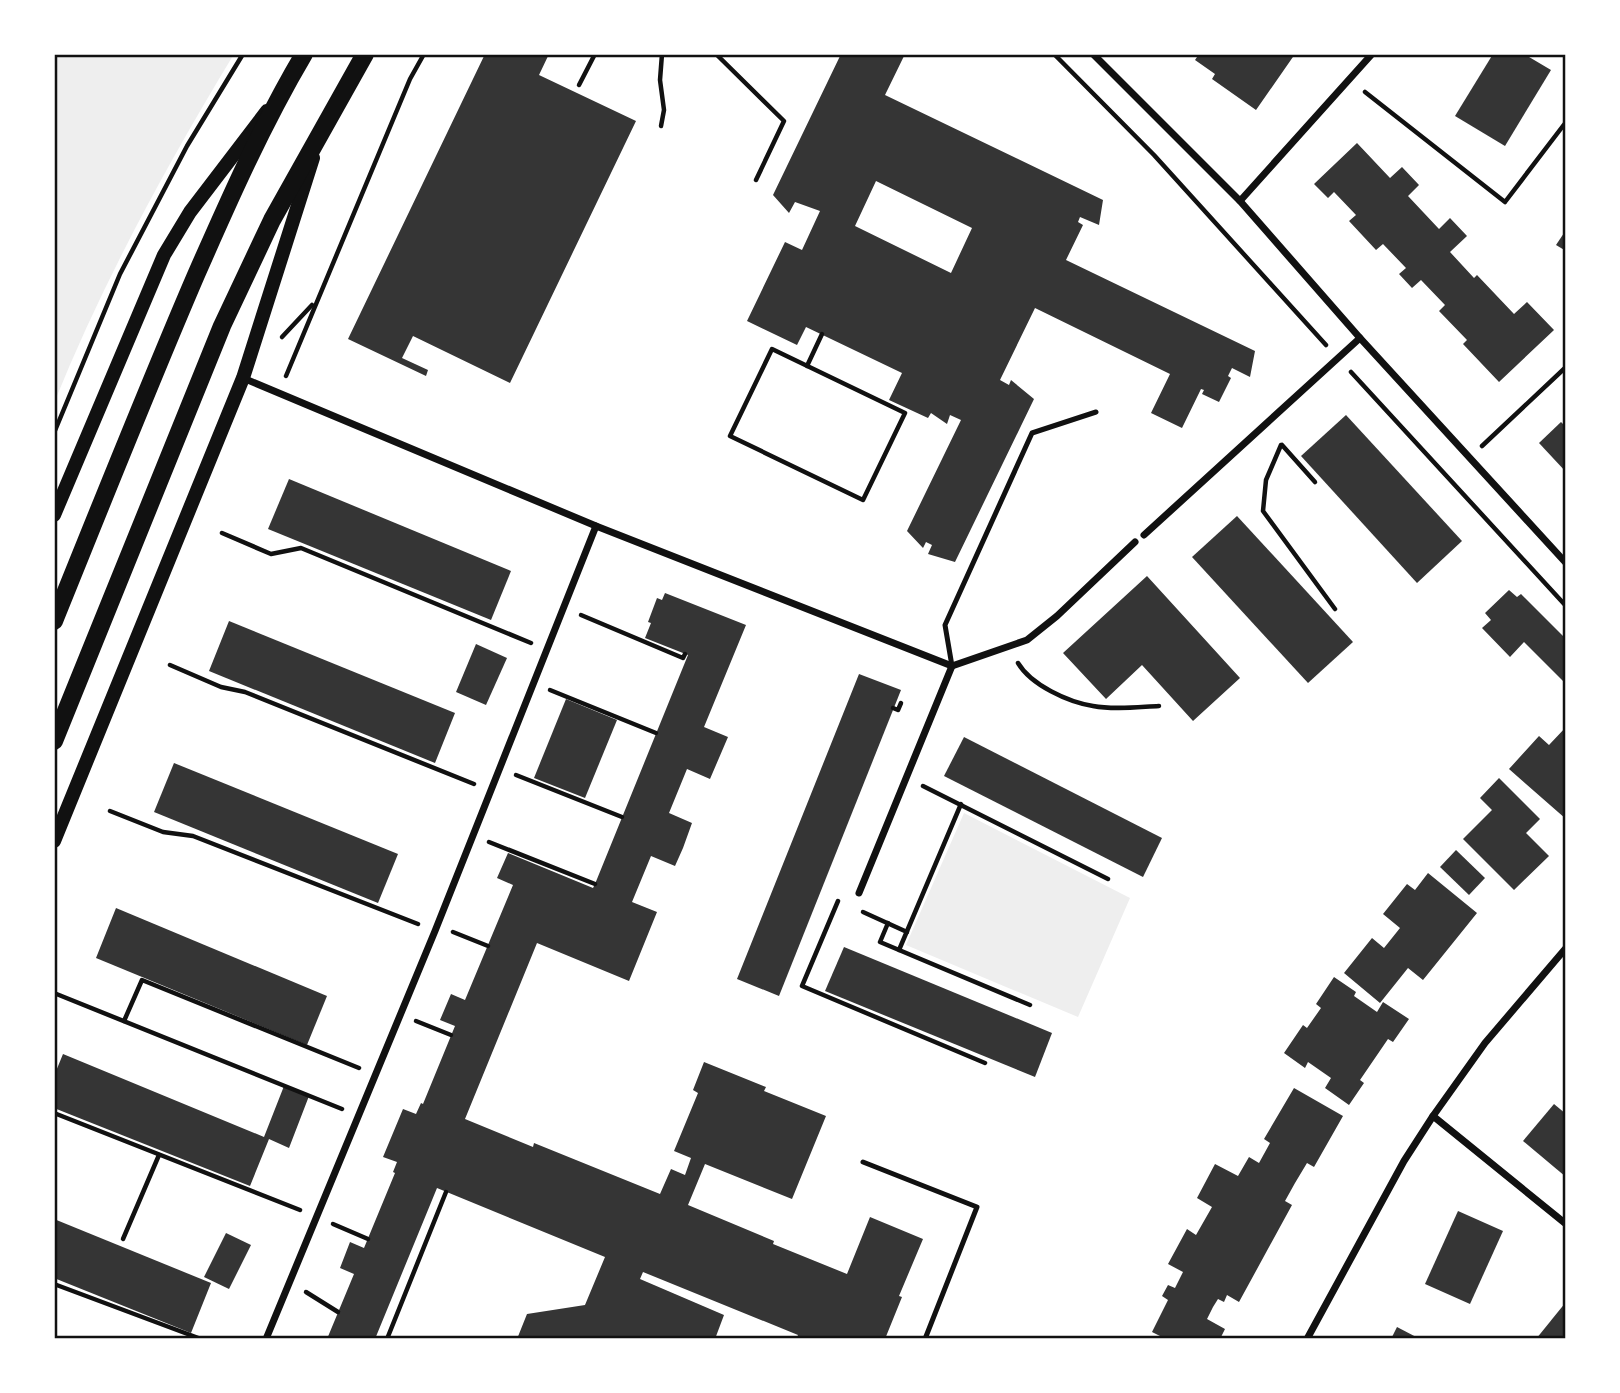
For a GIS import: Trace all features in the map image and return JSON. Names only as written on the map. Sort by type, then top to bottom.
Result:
[{"type":"main road","points":[[54,621],[166,345],[236,185],[304,54]]},
{"type":"main road","points":[[54,741],[222,326],[272,220],[365,54]]},
{"type":"main road","points":[[54,515],[164,255],[190,212],[284,88]]},
{"type":"main road","points":[[54,841],[243,378],[322,130]]},
{"type":"street","points":[[1093,54],[1240,201],[1360,338],[1566,563]]},
{"type":"street","points":[[1240,201],[1372,54]]},
{"type":"street","points":[[1144,535],[1360,338]]},
{"type":"street","points":[[243,378],[596,526],[952,666],[1027,640],[1135,542]]},
{"type":"street","points":[[266,1339],[501,769],[596,526]]},
{"type":"street","points":[[859,893],[952,666]]},
{"type":"street","points":[[1307,1339],[1404,1161],[1433,1116],[1485,1043],[1566,948]]},
{"type":"street","points":[[1433,1116],[1566,1224]]},
{"type":"lane","points":[[952,666],[945,625],[1032,433],[1096,412]]},
{"type":"lane","points":[[863,1162],[977,1207],[925,1339]]},
{"type":"path","points":[[54,433],[120,274],[187,146],[243,54]]},
{"type":"path","points":[[279,393],[315,301],[410,79],[424,54]]},
{"type":"path","points":[[579,85],[595,54]]},
{"type":"path","points":[[661,126],[664,110],[660,79],[663,69],[662,54]]},
{"type":"path","points":[[716,54],[784,121],[756,180]]},
{"type":"path","points":[[1054,54],[1154,155],[1566,606]]},
{"type":"path","points":[[1351,80],[1504,202],[1566,122]]},
{"type":"path","points":[[807,366],[822,334]]},
{"type":"path","points":[[772,349],[807,366],[905,413],[863,500],[730,436],[772,349]]},
{"type":"path","points":[[1471,457],[1566,367]]},
{"type":"path","points":[[1264,426],[1315,482]]},
{"type":"path","points":[[1281,445],[1266,480],[1263,511],[1335,608]]},
{"type":"path","points":[[222,533],[271,554],[302,548],[548,650]]},
{"type":"path","points":[[565,608],[682,658],[685,654]]},
{"type":"path","points":[[1009,647],[1021,668],[1036,681],[1061,695],[1093,706],[1159,706]]},
{"type":"path","points":[[170,665],[220,687],[245,692],[492,791]]},
{"type":"path","points":[[535,684],[656,733]]},
{"type":"path","points":[[893,708],[898,710],[901,704]]},
{"type":"path","points":[[501,769],[622,817]]},
{"type":"path","points":[[907,777],[1108,878]]},
{"type":"path","points":[[899,950],[961,804]]},
{"type":"path","points":[[110,811],[163,832],[193,836],[488,946]]},
{"type":"path","points":[[473,836],[595,884]]},
{"type":"path","points":[[838,901],[802,986],[985,1063]]},
{"type":"path","points":[[888,923],[880,942],[1030,1005]]},
{"type":"path","points":[[124,1021],[142,980],[376,1075]]},
{"type":"path","points":[[54,993],[359,1116]]},
{"type":"path","points":[[400,1015],[451,1035]]},
{"type":"path","points":[[54,1113],[317,1216],[368,1239]]},
{"type":"path","points":[[122,1239],[159,1155]]},
{"type":"path","points":[[387,1339],[446,1192]]},
{"type":"path","points":[[289,1282],[338,1312]]},
{"type":"path","points":[[54,1284],[201,1339]]},
{"type":"shaded area","points":[[54,54],[234,54],[137,225],[93,313],[54,403]]},
{"type":"shaded area","points":[[964,813],[1130,898],[1078,1017],[906,945]]},
{"type":"building","points":[[485,54],[549,54],[539,75],[636,121],[510,383],[413,336],[402,358],[428,370],[426,376],[348,339]]},
{"type":"building","points":[[841,54],[905,54],[885,95],[1103,200],[1099,225],[1080,217],[1078,222],[1083,225],[1066,260],[1255,351],[1250,377],[1232,368],[1228,376],[1231,378],[1219,402],[1202,394],[1204,390],[1201,389],[1182,428],[1151,413],[1170,374],[1035,308],[1000,380],[1009,385],[1011,380],[1034,399],[955,562],[928,554],[932,545],[926,542],[923,548],[907,531],[961,420],[950,415],[947,424],[931,413],[928,418],[889,400],[902,373],[806,327],[797,345],[747,321],[785,242],[802,250],[820,211],[795,202],[789,213],[773,195]],"holes":[[[876,181],[972,228],[951,273],[855,226]]]},
{"type":"building","points":[[1199,54],[1295,54],[1256,110],[1212,79],[1215,74],[1195,60]]},
{"type":"building","points":[[1493,54],[1524,54],[1551,70],[1505,146],[1455,116]]},
{"type":"building","points":[[1357,143],[1390,178],[1402,167],[1419,185],[1408,196],[1439,229],[1450,218],[1467,236],[1450,252],[1474,278],[1477,275],[1514,314],[1527,302],[1554,330],[1499,382],[1463,344],[1467,340],[1439,311],[1445,305],[1421,280],[1412,288],[1399,274],[1406,268],[1383,244],[1376,250],[1349,221],[1356,215],[1334,192],[1328,198],[1314,184]]},
{"type":"building","points":[[1566,230],[1566,251],[1556,245]]},
{"type":"building","points":[[1346,415],[1462,541],[1417,583],[1301,456]]},
{"type":"building","points":[[1561,422],[1566,427],[1566,472],[1539,443]]},
{"type":"building","points":[[289,479],[511,571],[491,620],[268,529]]},
{"type":"building","points":[[1237,516],[1353,642],[1308,683],[1192,557]]},
{"type":"building","points":[[1147,576],[1240,678],[1193,721],[1142,665],[1106,699],[1063,653]]},
{"type":"building","points":[[1509,590],[1517,597],[1521,594],[1566,639],[1564,682],[1524,642],[1510,657],[1482,628],[1491,620],[1485,613]]},
{"type":"building","points":[[665,593],[746,625],[704,727],[728,737],[710,779],[687,769],[669,813],[692,823],[683,848],[675,866],[651,856],[632,902],[657,912],[629,981],[537,943],[465,1119],[533,1147],[534,1143],[660,1194],[671,1169],[685,1175],[691,1158],[674,1151],[698,1093],[693,1090],[704,1062],[766,1087],[764,1091],[826,1116],[792,1199],[705,1164],[688,1205],[847,1274],[870,1217],[923,1239],[899,1296],[902,1297],[885,1339],[796,1339],[798,1335],[643,1272],[640,1279],[724,1315],[715,1339],[517,1339],[527,1314],[585,1305],[605,1257],[437,1188],[375,1339],[327,1339],[354,1274],[340,1268],[350,1242],[364,1248],[395,1173],[393,1172],[397,1162],[383,1157],[403,1109],[416,1114],[421,1103],[423,1104],[455,1026],[440,1020],[451,994],[465,1000],[513,885],[497,878],[508,853],[593,888],[595,884],[688,655],[645,638],[657,598],[662,600]]},
{"type":"building","points":[[229,621],[455,713],[435,763],[209,671]]},
{"type":"building","points":[[476,644],[507,658],[486,705],[456,692]]},
{"type":"building","points":[[859,674],[901,690],[779,996],[737,979]]},
{"type":"building","points":[[566,699],[617,720],[585,798],[534,778]]},
{"type":"building","points":[[1566,727],[1566,819],[1509,769],[1539,736],[1549,745]]},
{"type":"building","points":[[964,737],[1162,838],[1143,877],[944,776]]},
{"type":"building","points":[[174,763],[398,854],[378,903],[154,812]]},
{"type":"building","points":[[1499,778],[1540,819],[1526,833],[1549,856],[1514,890],[1463,839],[1492,810],[1480,798]]},
{"type":"building","points":[[1456,850],[1485,878],[1469,895],[1440,867]]},
{"type":"building","points":[[1428,873],[1477,913],[1423,980],[1408,968],[1380,1003],[1344,973],[1372,938],[1384,948],[1400,928],[1383,914],[1407,884],[1415,890]]},
{"type":"building","points":[[116,908],[327,996],[307,1045],[96,958]]},
{"type":"building","points":[[844,947],[1052,1033],[1035,1077],[825,991]]},
{"type":"building","points":[[1334,977],[1356,992],[1354,996],[1377,1012],[1383,1002],[1409,1019],[1393,1042],[1388,1039],[1360,1080],[1364,1083],[1349,1105],[1325,1088],[1331,1078],[1308,1062],[1305,1068],[1284,1053],[1303,1025],[1307,1028],[1321,1008],[1316,1004]]},
{"type":"building","points":[[63,1054],[264,1137],[284,1086],[309,1096],[289,1148],[269,1139],[250,1186],[54,1108],[54,1076]]},
{"type":"building","points":[[1294,1088],[1343,1116],[1314,1167],[1307,1163],[1295,1183],[1285,1201],[1292,1205],[1239,1302],[1227,1295],[1224,1302],[1218,1299],[1213,1307],[1207,1319],[1225,1329],[1220,1339],[1166,1339],[1152,1332],[1168,1300],[1162,1296],[1168,1285],[1175,1288],[1183,1272],[1168,1264],[1187,1229],[1196,1235],[1212,1207],[1197,1198],[1215,1164],[1238,1176],[1249,1157],[1259,1163],[1270,1143],[1264,1139]]},
{"type":"building","points":[[1554,1104],[1566,1114],[1566,1177],[1523,1141]]},
{"type":"building","points":[[1458,1211],[1503,1231],[1470,1304],[1425,1284]]},
{"type":"building","points":[[54,1219],[211,1283],[191,1333],[54,1278]]},
{"type":"building","points":[[226,1233],[251,1245],[229,1289],[204,1277]]},
{"type":"building","points":[[1566,1302],[1566,1339],[1536,1339]]},
{"type":"building","points":[[1397,1327],[1420,1339],[1391,1339]]}]
